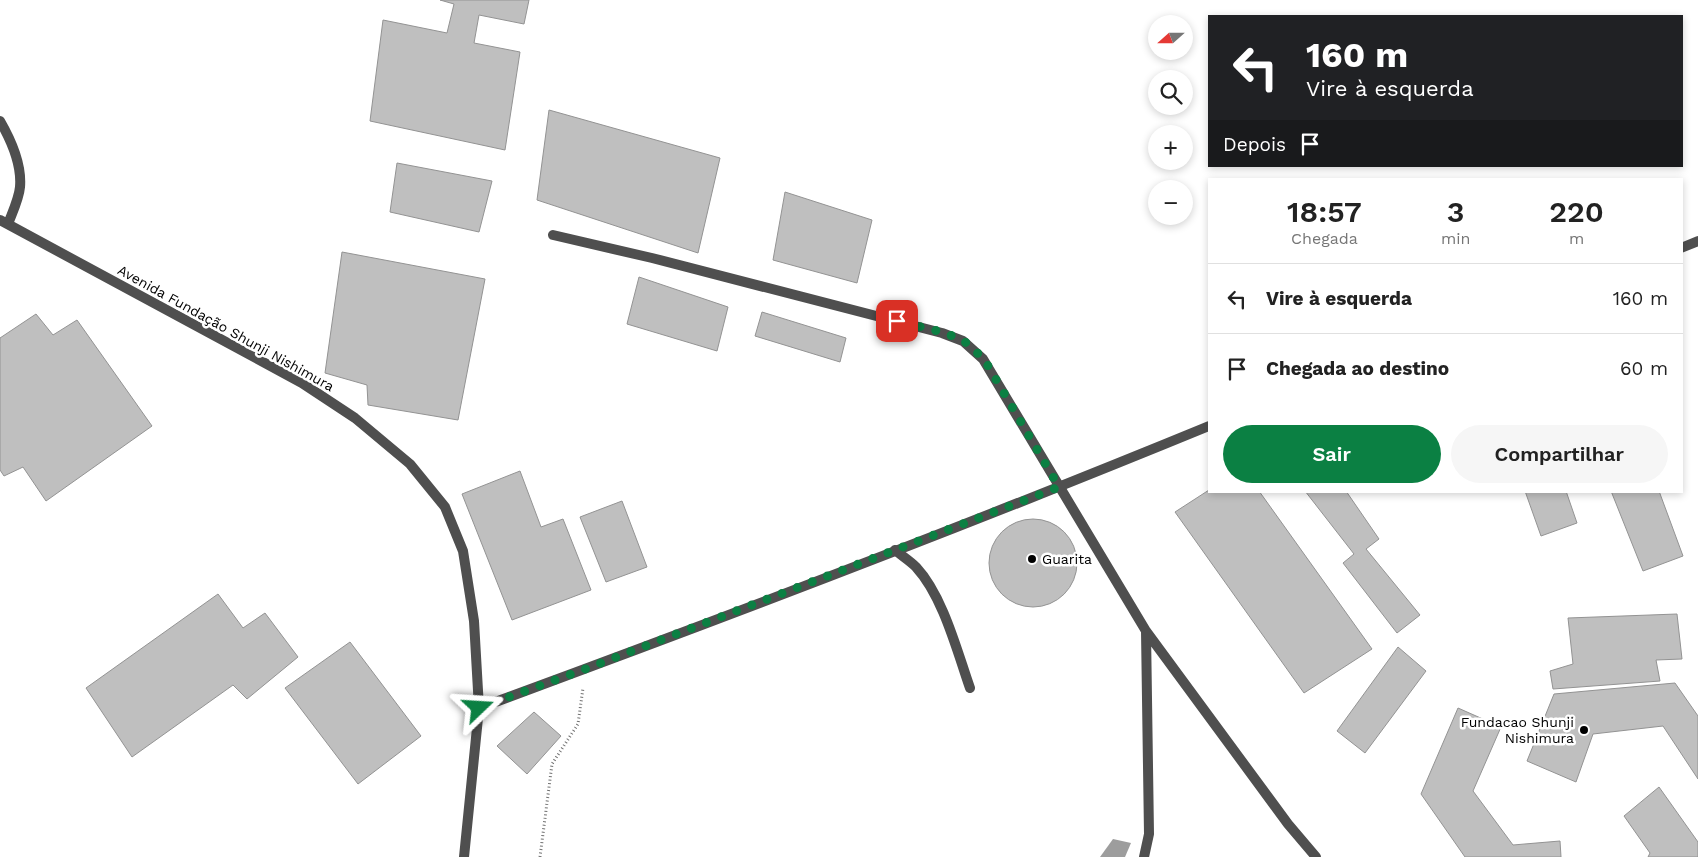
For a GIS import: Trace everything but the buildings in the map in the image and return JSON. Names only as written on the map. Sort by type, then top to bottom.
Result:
[{"type":"street","points":[[0,120],[10,138],[19,168],[20,189],[4,222]]},
{"type":"street","name":"Avenida Fundação Shunji Nishimura","points":[[4,222],[302,383],[355,418],[410,464],[445,507],[463,551],[474,621],[479,708],[464,857]]},
{"type":"street","points":[[553,235],[652,258],[942,332],[963,340],[984,359],[1146,631],[1288,824],[1316,857]]},
{"type":"street","points":[[1683,247],[1698,242]]},
{"type":"street","points":[[479,708],[1059,487],[1208,426]]},
{"type":"street","points":[[895,550],[916,567],[932,588],[970,688]]},
{"type":"street","points":[[1144,857],[1149,834],[1146,631]]},
{"type":"path","points":[[540,857],[552,764],[578,724],[583,686],[588,668]]},
{"type":"shaded area","points":[[1113,839],[1131,843],[1125,857],[1100,857]]},
{"type":"place","name":"Guarita","points":[[1032,559]]},
{"type":"place","name":"Fundacao Shunji Nishimura","points":[[1584,730]]},
{"type":"route","points":[[479,708],[1059,487],[984,359],[963,340],[942,332],[897,321]]}]
